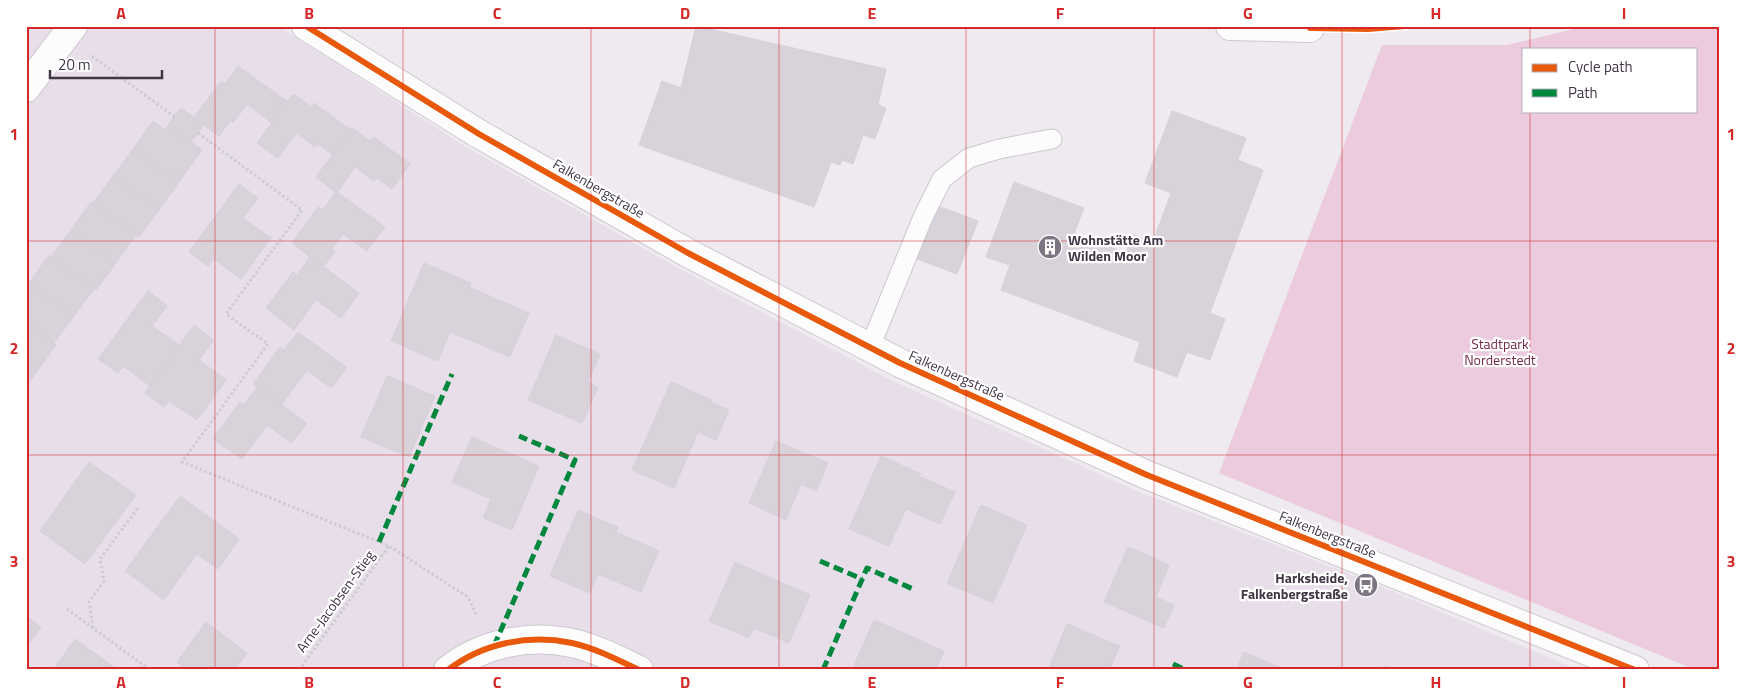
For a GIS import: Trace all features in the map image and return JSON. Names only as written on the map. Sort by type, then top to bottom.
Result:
[{"type":"street","name":"Falkenbergstraße","points":[[306,26],[479,134],[621,215],[688,253],[900,363],[1147,475],[1635,670]]},
{"type":"street","points":[[1230,26],[1310,28]]},
{"type":"street","points":[[26,88],[69,32]]},
{"type":"street","points":[[448,670],[466,658],[492,647],[504,643],[532,640],[566,642],[593,650],[639,670]]},
{"type":"lane","points":[[870,347],[923,217],[942,179],[969,158],[999,149],[1052,139]]},
{"type":"path","points":[[69,32],[175,117]]},
{"type":"path","points":[[198,133],[302,210],[226,314],[268,344],[182,462],[389,546],[468,597],[492,647]]},
{"type":"path","points":[[93,628],[89,602],[104,581],[100,559],[138,508]]},
{"type":"path","points":[[67,609],[150,670]]},
{"type":"shaded area","points":[[26,26],[278,26],[468,148],[678,268],[893,381],[1139,492],[1385,588],[1578,670],[26,670]]},
{"type":"green space","name":"Stadtpark Norderstedt","points":[[1586,26],[1719,26],[1719,670],[1696,670],[1219,473],[1382,45],[1507,45]]},
{"type":"building","points":[[696,26],[886,69],[878,105],[886,108],[875,139],[863,135],[853,164],[842,160],[840,165],[831,162],[814,207],[639,145],[662,81],[681,88]]},
{"type":"building","points":[[238,66],[288,102],[272,123],[247,104],[233,123],[230,121],[219,136],[194,118],[221,81],[225,84]]},
{"type":"building","points":[[293,94],[312,107],[314,103],[351,130],[333,155],[318,144],[315,147],[296,133],[278,158],[257,143]]},
{"type":"building","points":[[181,108],[204,125],[191,142],[168,125]]},
{"type":"building","name":"Wohnstätte Am Wilden Moor","points":[[1172,111],[1246,138],[1238,160],[1263,170],[1210,313],[1225,319],[1210,360],[1187,352],[1177,377],[1134,361],[1140,342],[1001,290],[1010,265],[986,257],[1014,182],[1084,208],[1074,233],[1126,253],[1132,234],[1153,242],[1171,193],[1145,183]]},
{"type":"building","points":[[153,121],[165,130],[168,125],[202,150],[179,182],[133,149]]},
{"type":"building","points":[[352,128],[370,141],[374,137],[410,164],[392,189],[377,178],[374,181],[355,167],[337,193],[316,177]]},
{"type":"building","points":[[133,149],[179,182],[159,210],[113,176]]},
{"type":"building","points":[[113,176],[159,210],[139,237],[93,203]]},
{"type":"building","points":[[239,184],[258,198],[243,218],[271,238],[241,279],[214,259],[208,266],[189,252]]},
{"type":"building","points":[[336,191],[385,227],[367,251],[343,234],[331,249],[335,252],[323,267],[292,243],[318,207],[323,210]]},
{"type":"building","points":[[91,202],[136,235],[116,263],[71,230]]},
{"type":"building","points":[[938,206],[978,221],[957,274],[917,259]]},
{"type":"building","points":[[71,230],[116,263],[96,290],[51,257]]},
{"type":"building","points":[[49,255],[94,289],[74,316],[29,283]]},
{"type":"building","points":[[310,257],[359,293],[341,318],[316,300],[294,330],[266,308],[293,272],[297,275]]},
{"type":"building","points":[[424,263],[471,283],[469,287],[529,313],[510,357],[450,332],[438,361],[391,341]]},
{"type":"building","points":[[29,283],[74,316],[54,343],[26,323],[26,286]]},
{"type":"building","points":[[148,291],[167,306],[152,326],[179,345],[150,386],[123,366],[118,373],[98,359]]},
{"type":"building","points":[[26,323],[56,345],[36,373],[26,365]]},
{"type":"building","points":[[194,325],[214,340],[199,360],[226,380],[197,420],[169,401],[164,407],[145,393]]},
{"type":"building","points":[[298,332],[347,368],[331,388],[307,370],[282,404],[253,384],[280,347],[284,350]]},
{"type":"building","points":[[556,335],[600,354],[588,382],[598,387],[582,423],[528,400]]},
{"type":"building","points":[[26,365],[36,373],[26,386]]},
{"type":"building","points":[[387,376],[435,396],[409,457],[361,437]]},
{"type":"building","points":[[671,382],[712,400],[711,402],[729,410],[716,440],[698,432],[674,488],[632,470]]},
{"type":"building","points":[[257,387],[307,423],[292,443],[267,425],[242,459],[213,439],[240,402],[244,405]]},
{"type":"building","points":[[472,437],[539,466],[512,530],[483,518],[491,499],[452,482]]},
{"type":"building","points":[[776,441],[828,463],[816,491],[801,484],[786,520],[749,503]]},
{"type":"building","points":[[881,456],[955,492],[940,524],[906,509],[889,546],[849,529]]},
{"type":"building","points":[[89,462],[136,495],[85,564],[40,531]]},
{"type":"building","points":[[180,496],[239,539],[218,569],[197,554],[164,600],[125,571]]},
{"type":"building","points":[[981,505],[1027,525],[993,603],[947,583]]},
{"type":"building","points":[[578,510],[618,527],[616,532],[659,551],[641,592],[598,574],[590,593],[550,576]]},
{"type":"building","points":[[1128,547],[1169,565],[1156,597],[1174,605],[1164,628],[1104,602]]},
{"type":"building","points":[[735,562],[810,595],[789,643],[754,628],[749,638],[709,621]]},
{"type":"building","points":[[26,616],[41,627],[26,648]]},
{"type":"building","points":[[874,620],[944,651],[936,670],[903,670],[898,668],[897,670],[852,670]]},
{"type":"building","points":[[206,622],[247,653],[235,670],[187,670],[177,662]]},
{"type":"building","points":[[1067,624],[1120,646],[1109,670],[1048,670]]},
{"type":"building","points":[[75,639],[118,670],[53,670]]},
{"type":"building","points":[[1244,652],[1286,670],[1236,670]]},
{"type":"building","points":[[1384,666],[1394,670],[1383,670]]},
{"type":"marked path","points":[[379,542],[452,374]]},
{"type":"marked path","points":[[494,646],[575,460],[519,436]]},
{"type":"marked path","points":[[820,561],[862,579]]},
{"type":"marked path","points":[[823,670],[867,568],[915,590]]},
{"type":"marked path","points":[[1173,664],[1186,670]]},
{"type":"cycle path","points":[[306,26],[479,134],[688,253],[900,363],[1147,475],[1635,670]]},
{"type":"cycle path","points":[[1310,28],[1368,29],[1405,26]]},
{"type":"cycle path","points":[[448,670],[476,653],[491,647],[523,640],[555,640],[581,645],[639,670]]},
{"type":"place","name":"Wohnstätte Am Wilden Moor","points":[[1050,247]]},
{"type":"place","name":"Harksheide, Falkenbergstraße","points":[[1366,585]]}]
